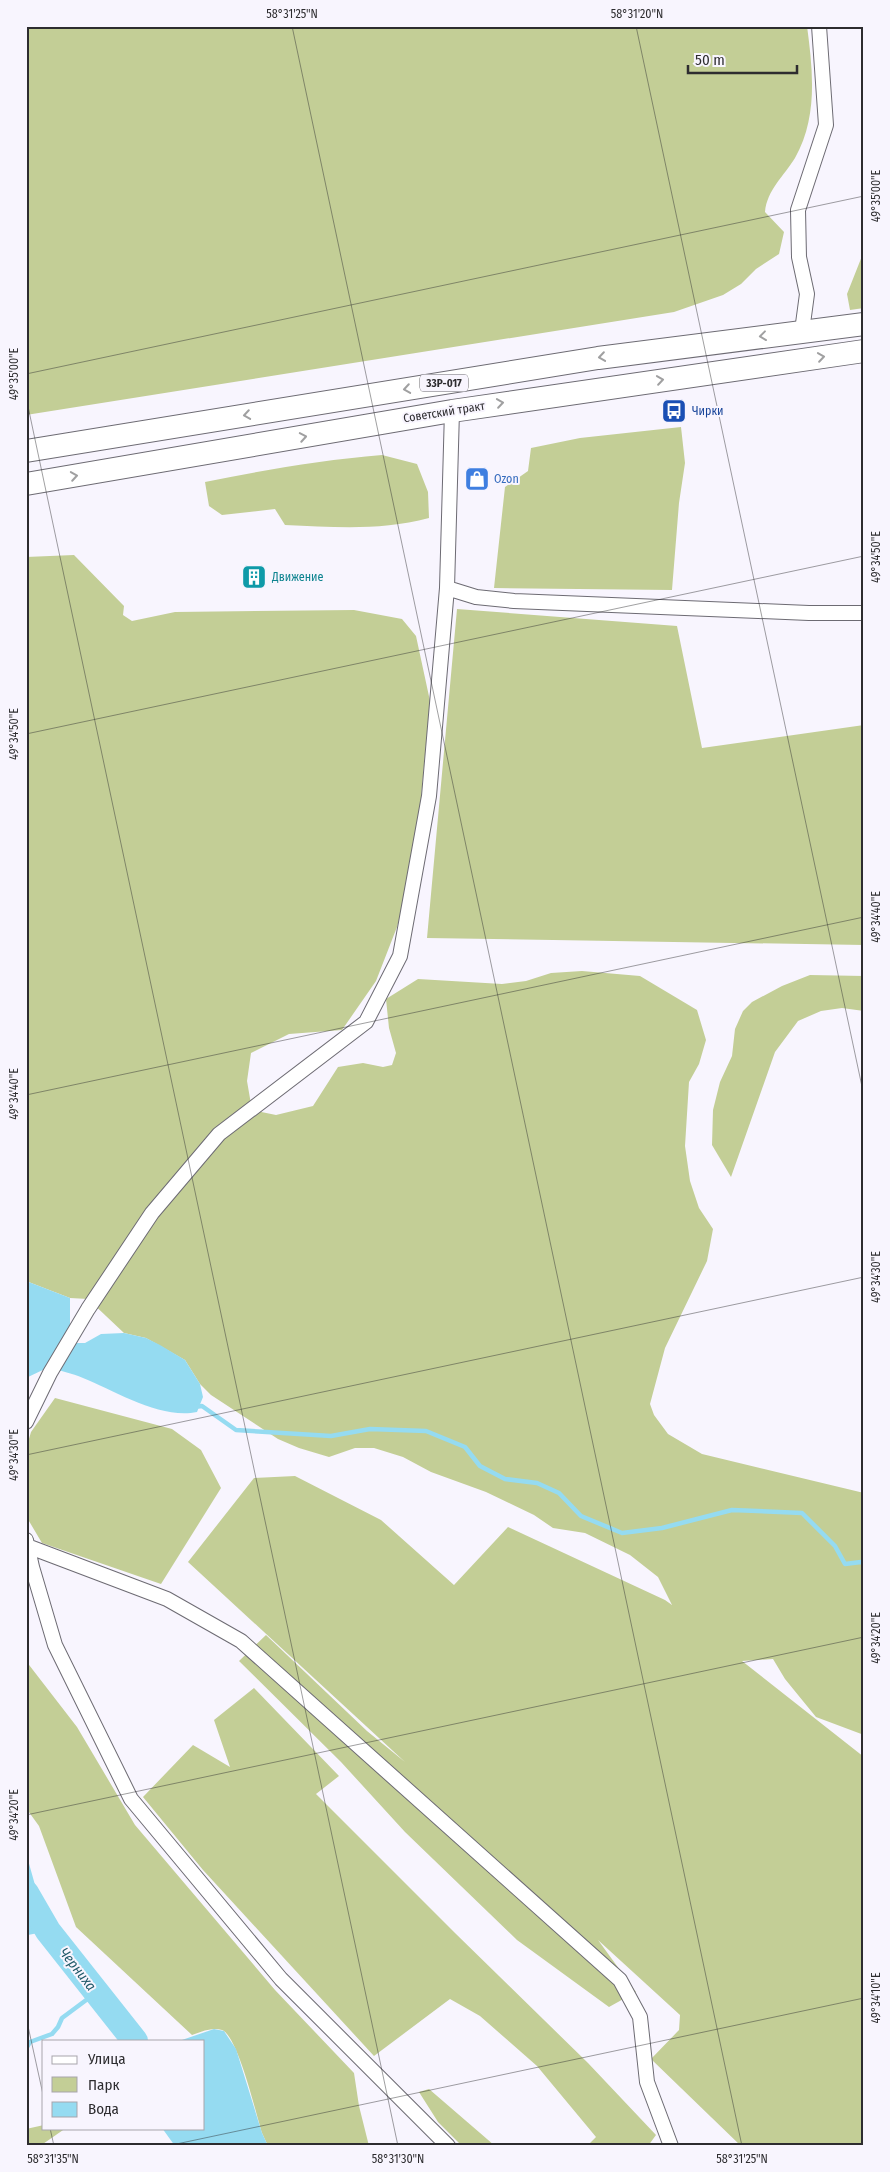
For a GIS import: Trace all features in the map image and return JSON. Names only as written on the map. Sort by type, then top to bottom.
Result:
[{"type":"highway","name":"33Р-017","points":[[26,451],[598,358],[864,324]]},
{"type":"highway","name":"Советский тракт","points":[[26,484],[452,411],[864,351]]},
{"type":"street","points":[[802,331],[807,294],[799,256],[798,210],[826,125],[819,26]]},
{"type":"street","points":[[26,1422],[50,1373],[102,1287],[152,1213],[218,1134],[366,1022],[400,956],[429,796],[447,588],[452,411]]},
{"type":"street","points":[[447,588],[476,597],[514,601],[809,613],[864,613]]},
{"type":"street","points":[[27,1543],[55,1645],[131,1799],[282,1979],[448,2146]]},
{"type":"street","points":[[27,1543],[167,1599],[242,1641],[620,1980],[640,2017],[647,2082],[671,2146]]},
{"type":"green space","points":[[26,26],[807,26],[812,94],[807,126],[802,142],[795,158],[772,190],[766,204],[765,212],[784,232],[779,254],[756,269],[741,284],[723,295],[674,312],[26,415]]},
{"type":"green space","points":[[864,251],[864,308],[850,310],[847,294]]},
{"type":"green space","points":[[681,427],[685,463],[679,503],[672,590],[494,588],[505,487],[528,471],[531,448],[580,438]]},
{"type":"green space","points":[[382,455],[417,464],[428,492],[429,518],[393,525],[375,526],[285,525],[275,509],[222,515],[209,506],[205,482],[293,466]]},
{"type":"green space","points":[[74,555],[124,606],[123,615],[132,621],[175,612],[354,610],[402,619],[416,636],[430,701],[419,819],[407,890],[397,927],[376,981],[342,1030],[289,1034],[251,1053],[247,1081],[252,1110],[276,1115],[313,1106],[338,1067],[363,1063],[383,1067],[392,1065],[396,1053],[389,1028],[386,999],[418,979],[502,984],[526,981],[551,973],[582,971],[640,976],[697,1010],[706,1040],[699,1064],[689,1082],[685,1146],[690,1181],[699,1208],[713,1229],[707,1261],[665,1348],[650,1404],[654,1415],[668,1434],[702,1454],[864,1493],[864,1735],[816,1717],[785,1679],[773,1659],[742,1661],[864,1757],[864,2146],[741,2146],[651,2059],[679,2030],[680,2015],[598,1940],[636,1992],[609,2007],[517,1940],[405,1832],[341,1762],[239,1661],[266,1635],[367,1731],[405,1762],[188,1562],[254,1478],[295,1476],[381,1520],[454,1585],[508,1527],[665,1600],[672,1605],[658,1577],[630,1555],[585,1533],[553,1528],[534,1515],[486,1492],[431,1472],[403,1457],[374,1448],[355,1448],[329,1457],[278,1439],[211,1395],[200,1384],[185,1360],[146,1338],[124,1333],[88,1299],[70,1298],[26,1281],[26,557]]},
{"type":"green space","points":[[457,609],[677,626],[702,748],[864,725],[864,945],[427,938]]},
{"type":"green space","points":[[810,975],[864,976],[864,1011],[842,1008],[821,1011],[798,1021],[775,1052],[731,1177],[712,1145],[713,1110],[720,1082],[732,1056],[735,1029],[743,1011],[752,1002],[782,986]]},
{"type":"green space","points":[[55,1398],[172,1429],[201,1450],[221,1488],[161,1584],[42,1543],[26,1516],[26,1449],[31,1432]]},
{"type":"green space","points":[[26,1661],[77,1727],[135,1825],[275,1990],[354,2073],[359,2106],[369,2146],[268,2146],[262,2133],[240,2060],[228,2035],[222,2030],[214,2029],[192,2035],[76,1927],[39,1826],[26,1808]]},
{"type":"green space","points":[[254,1688],[339,1776],[316,1794],[588,2063],[656,2135],[648,2146],[587,2146],[596,2137],[537,2066],[480,2016],[450,1999],[374,2056],[203,1870],[143,1797],[193,1745],[230,1767],[214,1720]]},
{"type":"green space","points":[[429,2089],[495,2146],[462,2146],[438,2122],[419,2092]]},
{"type":"green space","points":[[42,2125],[42,2130],[63,2130],[40,2146],[26,2146],[26,2129]]},
{"type":"water","points":[[26,1281],[70,1298],[70,1341],[85,1343],[101,1334],[124,1333],[146,1338],[185,1360],[200,1384],[203,1397],[197,1412],[169,1412],[154,1408],[124,1397],[79,1376],[49,1367],[26,1378]]},
{"type":"water","points":[[26,1853],[48,1931],[28,1935],[26,1931]]},
{"type":"water","points":[[214,2029],[224,2031],[236,2049],[262,2133],[268,2146],[175,2146],[163,2130],[205,2130],[205,2040],[182,2040]]},
{"type":"waterway","points":[[194,1407],[202,1406],[236,1430],[331,1436],[370,1429],[426,1431],[465,1447],[480,1466],[505,1479],[537,1483],[559,1493],[581,1516],[622,1533],[662,1528],[732,1510],[802,1513],[835,1546],[845,1564],[864,1563]]},
{"type":"waterway","name":"Черниха","points":[[26,1893],[48,1931],[134,2040]]},
{"type":"waterway","points":[[26,2049],[30,2042],[52,2034],[62,2018],[97,1992]]},
{"type":"place","name":"Чирки","points":[[674,411]]},
{"type":"place","name":"Ozon","points":[[477,479]]},
{"type":"place","name":"Движение","points":[[254,577]]}]
